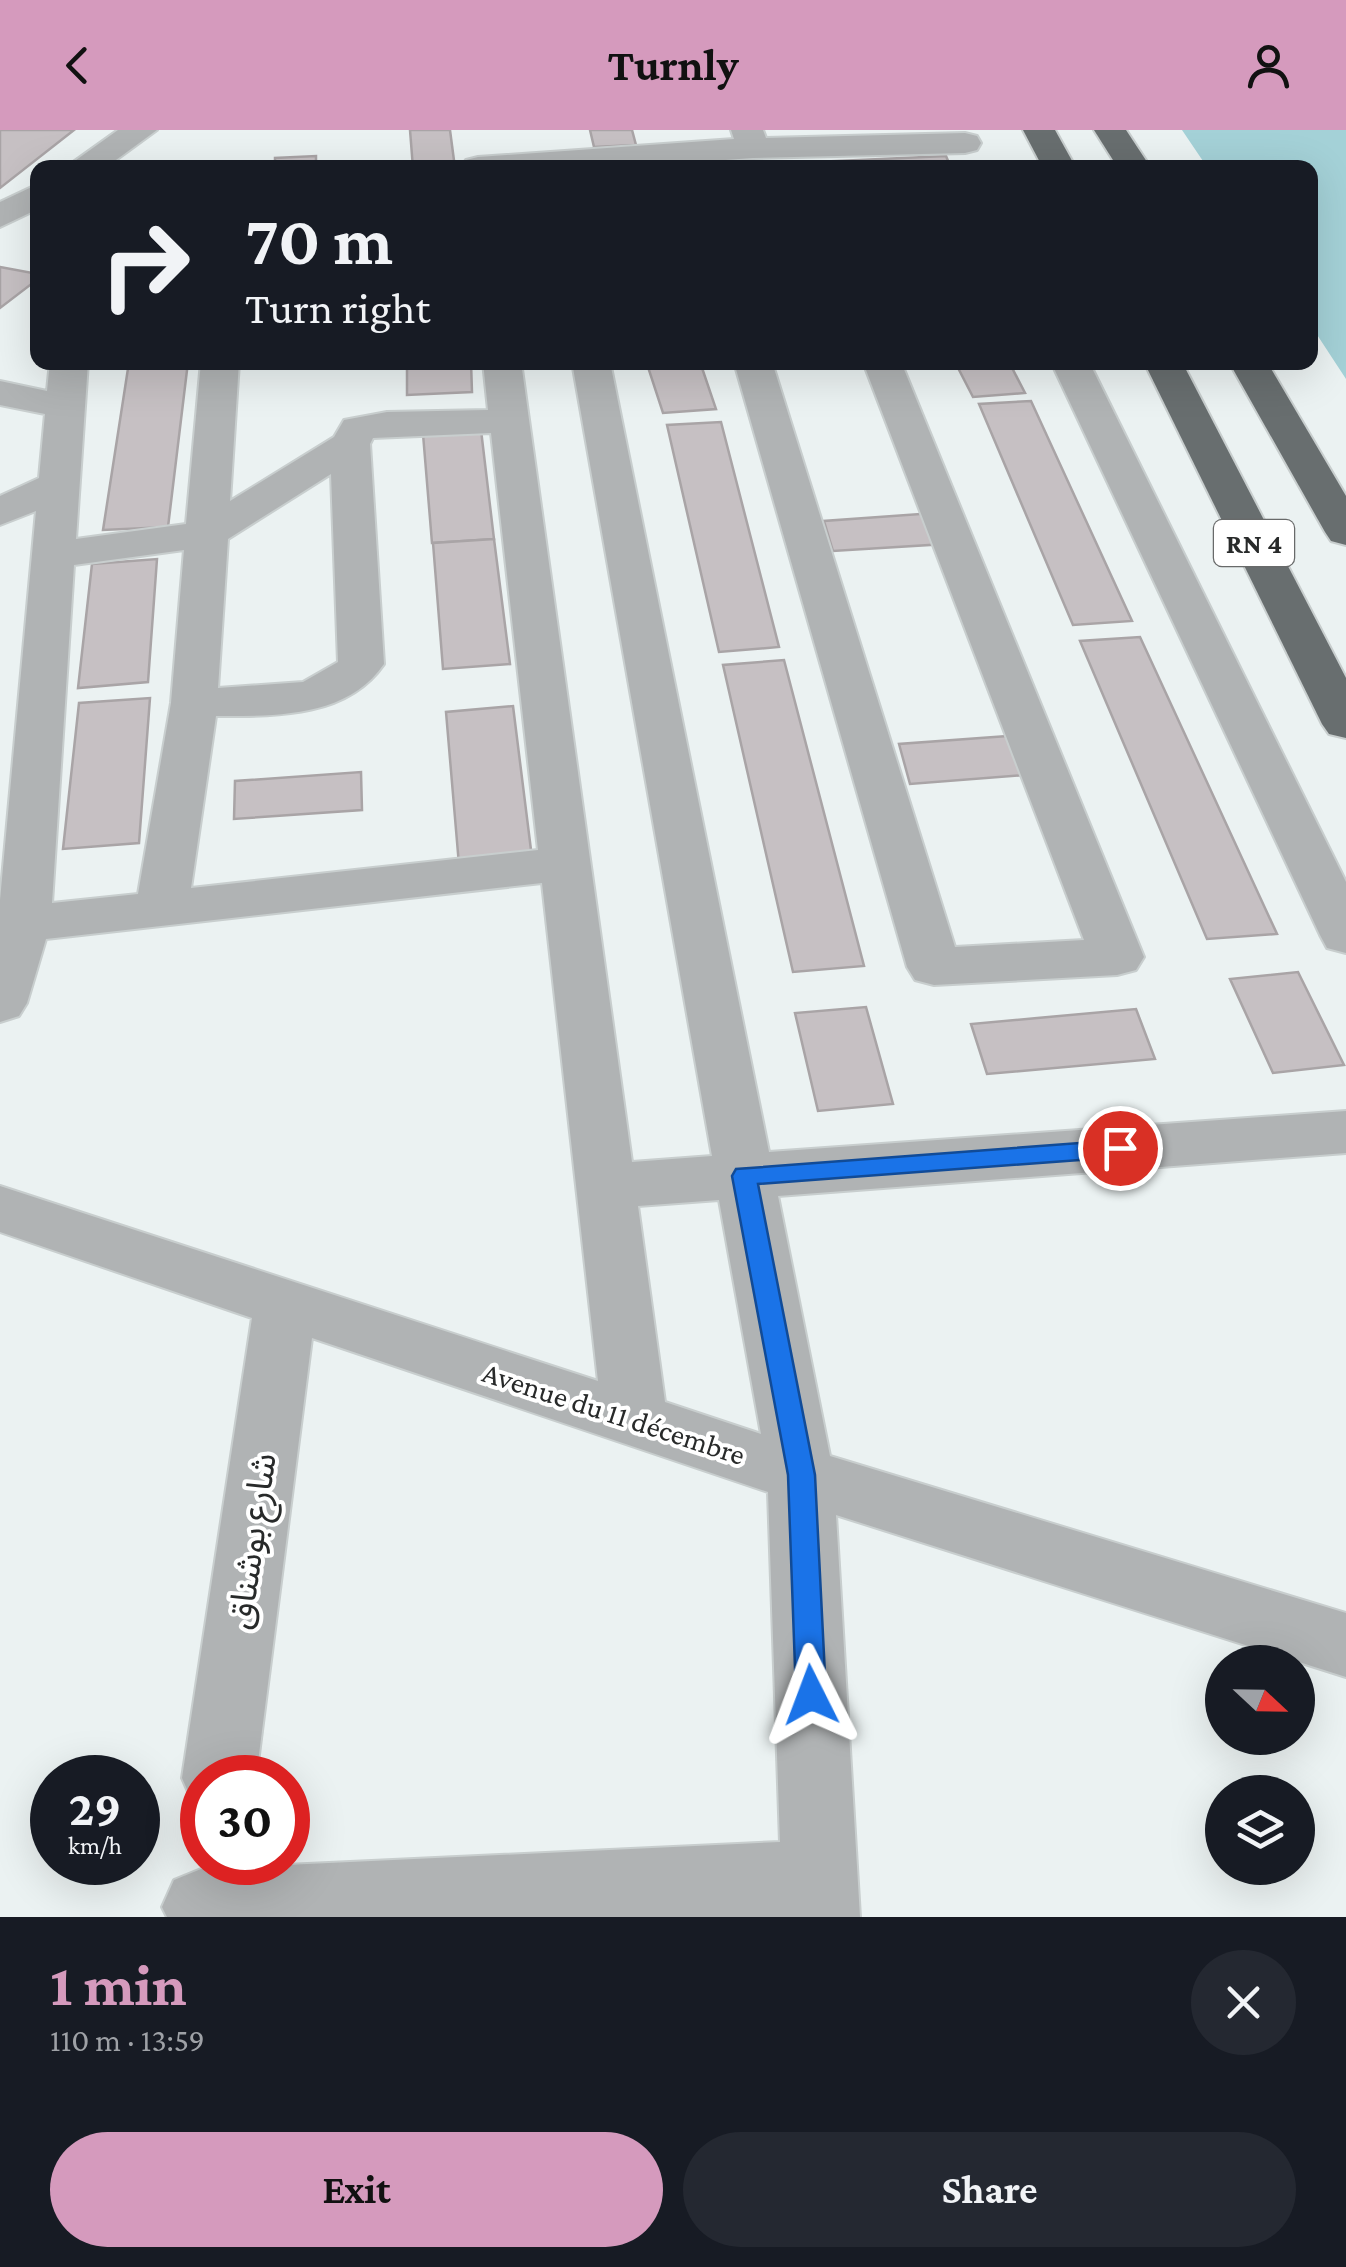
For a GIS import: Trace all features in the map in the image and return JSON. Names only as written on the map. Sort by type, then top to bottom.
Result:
[{"type":"highway","points":[[1039,130],[1056,160]]},
{"type":"highway","points":[[1110,130],[1130,160]]},
{"type":"highway","name":"RN 4","points":[[1167,370],[1346,724]]},
{"type":"highway","name":"RN 4","points":[[1253,370],[1346,532]]},
{"type":"street","points":[[93,160],[141,130]]},
{"type":"street","points":[[136,160],[150,130]]},
{"type":"street","points":[[473,130],[477,160]]},
{"type":"street","points":[[518,160],[676,142],[750,139],[967,147]]},
{"type":"street","points":[[6,234],[30,204]]},
{"type":"street","points":[[162,908],[194,703],[219,370]]},
{"type":"street","points":[[540,370],[510,421],[636,1420]]},
{"type":"street","points":[[202,1895],[820,1898],[801,1475],[744,1176],[544,370]]},
{"type":"street","points":[[755,370],[934,967],[1117,958],[885,370]]},
{"type":"street","points":[[1074,370],[1346,935]]},
{"type":"street","points":[[0,393],[67,384],[53,554],[0,1003]]},
{"type":"street","points":[[53,554],[207,534],[350,444],[358,429],[386,424],[510,421]]},
{"type":"street","points":[[194,703],[322,694],[352,680],[361,664],[350,444]]},
{"type":"street","points":[[0,512],[59,484]]},
{"type":"street","points":[[12,921],[566,864]]},
{"type":"street","points":[[606,1186],[1346,1132]]},
{"type":"street","name":"Avenue du 11 décembre","points":[[0,1210],[801,1475],[1346,1645]]},
{"type":"street","name":"شارع بوشناق","points":[[222,1755],[285,1304]]},
{"type":"shaded area","points":[[1182,130],[1346,130],[1346,379],[1318,336],[1318,160],[1202,160]]},
{"type":"building","points":[[0,130],[74,130],[36,160],[30,160],[30,164],[0,188]]},
{"type":"building","points":[[410,130],[450,130],[454,160],[412,160]]},
{"type":"building","points":[[590,130],[632,130],[636,145],[594,147]]},
{"type":"building","points":[[316,156],[316,160],[275,160]]},
{"type":"building","points":[[946,156],[948,160],[859,160]]},
{"type":"building","points":[[0,267],[30,273],[30,285],[0,308]]},
{"type":"building","points":[[128,370],[187,370],[168,527],[103,530]]},
{"type":"building","points":[[407,370],[471,370],[472,392],[407,395]]},
{"type":"building","points":[[649,370],[703,370],[716,409],[663,413]]},
{"type":"building","points":[[959,370],[1013,370],[1025,393],[973,397]]},
{"type":"building","points":[[1031,401],[1132,621],[1073,625],[979,404]]},
{"type":"building","points":[[721,422],[779,647],[719,652],[667,425]]},
{"type":"building","points":[[481,430],[494,539],[432,543],[423,434]]},
{"type":"building","points":[[934,513],[945,544],[833,551],[824,521]]},
{"type":"building","points":[[494,539],[510,664],[443,669],[433,543]]},
{"type":"building","points":[[157,559],[148,682],[78,688],[92,564]]},
{"type":"building","points":[[1140,637],[1277,934],[1207,939],[1080,641]]},
{"type":"building","points":[[784,660],[864,966],[793,972],[723,665]]},
{"type":"building","points":[[150,698],[139,843],[63,849],[79,703]]},
{"type":"building","points":[[513,706],[532,858],[459,865],[446,712]]},
{"type":"building","points":[[1023,735],[1038,774],[910,784],[899,744]]},
{"type":"building","points":[[361,772],[362,810],[234,819],[235,781]]},
{"type":"building","points":[[1298,972],[1344,1065],[1273,1073],[1230,979]]},
{"type":"building","points":[[866,1007],[893,1104],[818,1111],[795,1013]]},
{"type":"building","points":[[1136,1009],[1155,1059],[987,1074],[971,1024]]},
{"type":"route","points":[[811,1695],[801,1475],[744,1176],[1120,1148]]}]
